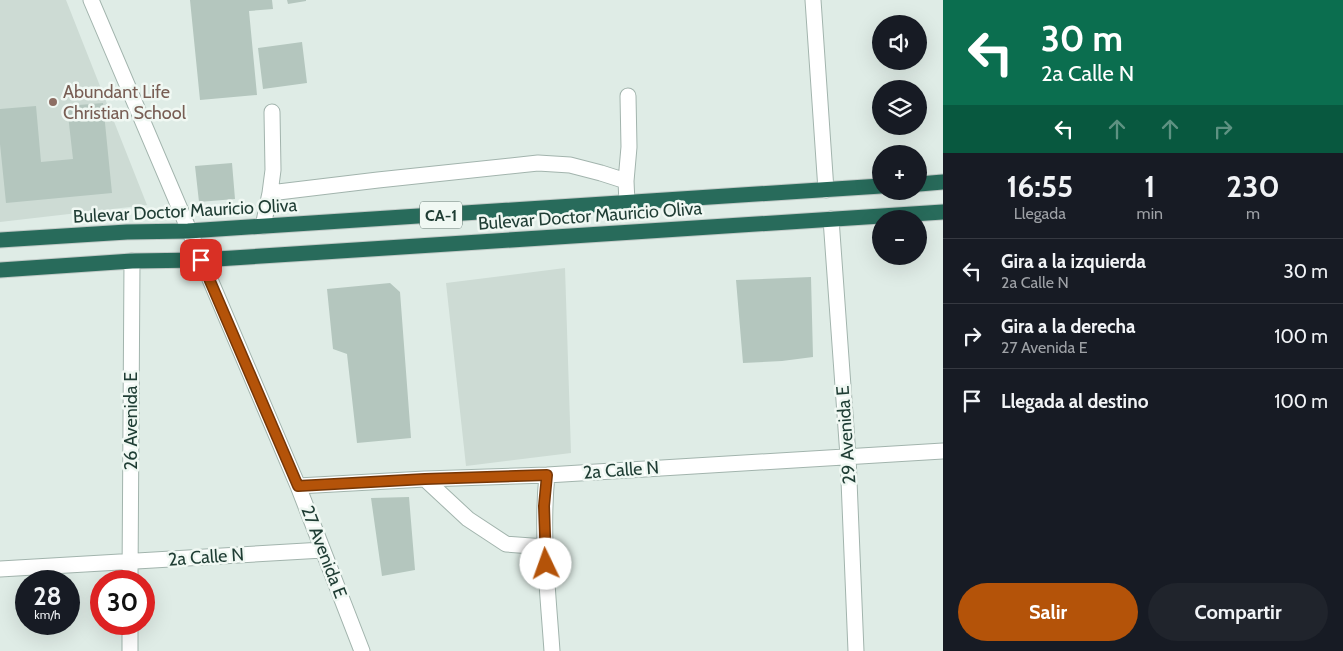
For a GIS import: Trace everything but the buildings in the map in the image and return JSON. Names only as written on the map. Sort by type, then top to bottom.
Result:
[{"type":"highway","points":[[927,183],[943,182]]},
{"type":"highway","name":"Bulevar Doctor Mauricio Oliva","points":[[0,240],[127,232],[188,231],[872,187]]},
{"type":"highway","name":"Bulevar Doctor Mauricio Oliva","points":[[0,270],[132,261],[201,260],[943,212]]},
{"type":"street","name":"27 Avenida E","points":[[91,0],[298,486],[362,651]]},
{"type":"street","points":[[813,0],[826,190]]},
{"type":"street","points":[[627,203],[628,96]]},
{"type":"street","points":[[263,226],[270,193],[272,170],[272,112]]},
{"type":"street","points":[[270,193],[538,163],[570,165],[626,181]]},
{"type":"street","name":"29 Avenida E","points":[[831,219],[848,456],[856,651]]},
{"type":"street","name":"26 Avenida E","points":[[130,570],[132,261]]},
{"type":"street","name":"2a Calle N","points":[[298,486],[547,475],[943,451]]},
{"type":"street","points":[[547,475],[544,506],[545,547],[552,651]]},
{"type":"street","points":[[425,479],[468,519],[506,544],[545,547]]},
{"type":"street","name":"2a Calle N","points":[[0,569],[323,550]]},
{"type":"street","points":[[130,635],[130,651]]},
{"type":"shaded area","name":"Abundant Life Christian School","points":[[0,0],[66,0],[147,205],[0,222]]},
{"type":"shaded area","points":[[565,268],[571,453],[466,466],[446,283]]},
{"type":"place","name":"Abundant Life Christian School","points":[[53,102]]},
{"type":"route","points":[[201,260],[298,486],[547,475],[544,506],[546,564]]}]
